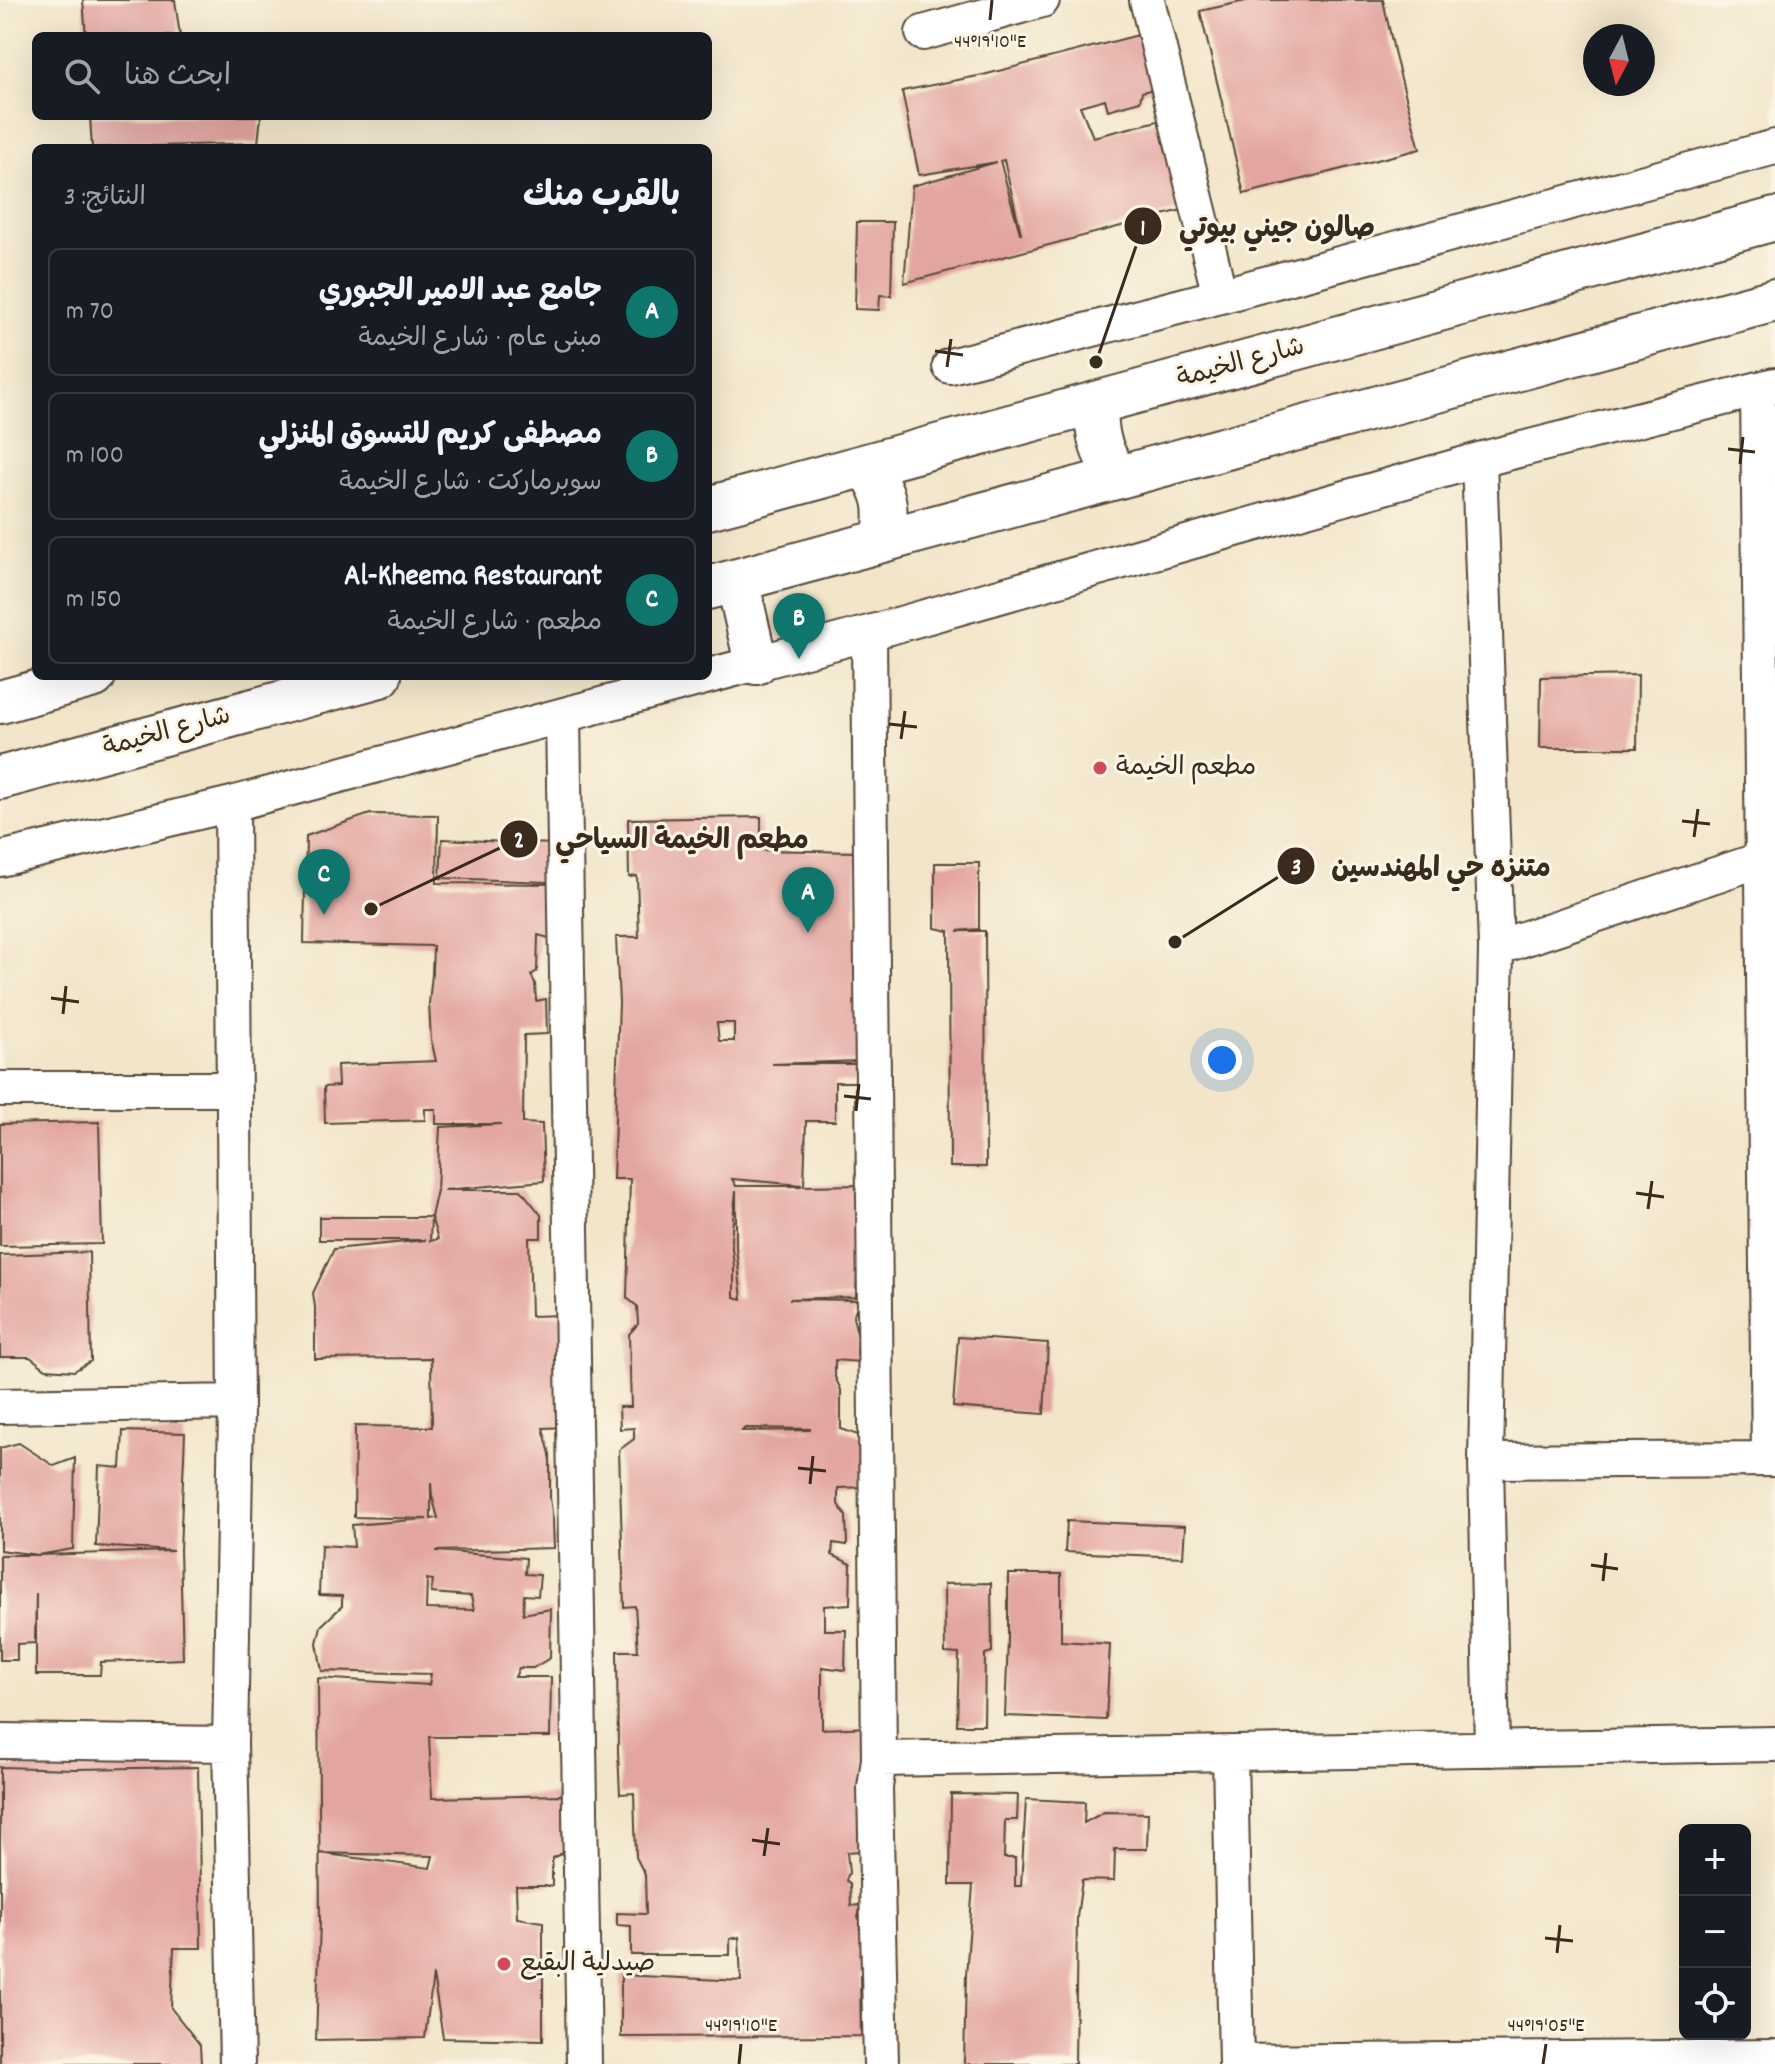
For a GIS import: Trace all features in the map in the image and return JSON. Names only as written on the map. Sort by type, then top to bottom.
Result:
[{"type":"street","points":[[923,33],[1042,0]]},
{"type":"street","points":[[1147,0],[1220,296]]},
{"type":"street","points":[[950,366],[1775,147]]},
{"type":"street","name":"شارع الخيمة","points":[[712,507],[1775,219]]},
{"type":"street","points":[[756,663],[723,584],[1775,300]]},
{"type":"street","points":[[712,675],[1479,460],[1766,387],[1772,1459],[1486,1461]]},
{"type":"street","points":[[1097,403],[1099,442],[1106,460],[1118,477]]},
{"type":"street","points":[[1479,460],[1496,948],[1486,1461],[1492,1749]]},
{"type":"street","points":[[866,465],[878,481],[885,500],[887,520],[883,540]]},
{"type":"street","points":[[869,633],[879,1759],[875,1788],[881,2064]]},
{"type":"street","points":[[0,702],[80,680]]},
{"type":"street","name":"شارع الخيمة","points":[[0,778],[365,680]]},
{"type":"street","points":[[0,859],[232,804],[693,680]]},
{"type":"street","points":[[563,715],[584,2064]]},
{"type":"street","points":[[232,804],[236,1402],[230,1744],[237,2064]]},
{"type":"street","points":[[1496,948],[1769,856]]},
{"type":"street","points":[[0,1089],[234,1089]]},
{"type":"street","points":[[0,1406],[236,1402]]},
{"type":"street","points":[[0,1741],[230,1744]]},
{"type":"street","points":[[879,1759],[1775,1744]]},
{"type":"street","points":[[1230,1754],[1236,2063],[1553,2062],[1775,2057]]},
{"type":"building","points":[[83,0],[175,0],[179,32],[86,32]]},
{"type":"building","points":[[1250,0],[1383,0],[1420,149],[1244,194],[1200,11]]},
{"type":"building","points":[[1154,31],[1168,85],[1142,92],[1140,101],[1108,110],[1105,99],[1080,106],[1093,137],[1174,117],[1197,206],[904,283],[912,186],[997,162],[919,175],[902,91],[983,75]],"holes":[[[1004,160],[1020,233],[1000,161]]]},
{"type":"building","points":[[90,120],[261,120],[258,143],[92,144]]},
{"type":"building","points":[[857,222],[893,222],[891,296],[880,295],[879,310],[855,309]]},
{"type":"building","points":[[1638,675],[1637,748],[1540,748],[1541,677]]},
{"type":"building","points":[[370,814],[438,815],[437,883],[554,884],[553,939],[538,935],[537,971],[531,975],[535,983],[536,1001],[546,999],[547,1034],[524,1035],[523,1123],[542,1124],[544,1181],[444,1190],[521,1190],[541,1215],[541,1238],[529,1238],[531,1316],[562,1315],[568,1427],[543,1428],[550,1454],[554,1548],[436,1551],[526,1558],[525,1574],[540,1575],[538,1596],[524,1595],[523,1614],[551,1609],[550,1658],[533,1668],[519,1668],[515,1677],[551,1677],[550,1737],[429,1737],[432,1798],[562,1795],[563,1853],[552,1858],[552,1886],[516,1886],[517,1918],[543,1922],[543,2040],[443,2038],[433,1975],[425,2038],[316,2040],[320,1921],[319,1853],[318,1678],[429,1685],[431,1674],[322,1671],[317,1643],[321,1626],[342,1606],[342,1596],[319,1595],[321,1545],[354,1547],[352,1525],[427,1519],[354,1517],[355,1426],[432,1427],[431,1358],[315,1359],[313,1293],[334,1249],[426,1240],[319,1240],[319,1217],[431,1217],[437,1190],[440,1127],[501,1124],[436,1124],[436,1109],[425,1109],[425,1120],[325,1123],[324,1087],[338,1086],[337,1065],[436,1061],[429,1004],[433,946],[304,943],[306,836]],"holes":[[[431,1217],[438,1239],[430,1241]],[[431,1483],[438,1518],[431,1519]],[[427,1579],[433,1580],[431,1593],[471,1596],[474,1610],[426,1609]],[[319,1853],[433,1856],[430,1868]]]},
{"type":"building","points":[[761,817],[761,850],[856,852],[855,997],[862,1002],[861,1061],[772,1064],[855,1064],[856,1082],[835,1082],[835,1121],[806,1121],[804,1186],[857,1185],[856,1297],[789,1299],[859,1300],[853,1317],[860,1362],[835,1360],[835,1377],[841,1390],[841,1429],[867,1438],[868,1487],[838,1488],[838,1504],[846,1516],[847,1545],[833,1543],[832,1555],[851,1564],[850,1604],[824,1606],[824,1630],[846,1630],[845,1670],[822,1667],[822,1729],[873,1727],[861,1851],[847,1852],[849,1873],[846,1880],[850,1884],[851,1906],[861,1905],[858,1918],[868,1927],[869,1970],[860,1975],[861,2036],[621,2037],[621,1975],[741,1981],[739,1937],[730,1939],[730,1955],[631,1955],[631,1926],[617,1925],[617,1913],[646,1914],[645,1875],[636,1857],[634,1793],[620,1794],[618,1752],[617,1651],[638,1651],[635,1606],[624,1607],[619,1450],[634,1439],[634,1428],[620,1429],[619,1407],[631,1407],[629,1334],[638,1324],[637,1306],[627,1298],[630,1179],[613,1179],[619,1003],[616,937],[639,937],[637,876],[629,877],[628,819]],"holes":[[[717,1023],[734,1023],[734,1041],[719,1041]],[[732,1179],[801,1185],[801,1186],[736,1186]],[[736,1191],[736,1247],[742,1299],[734,1297],[731,1239]],[[745,1428],[810,1429],[810,1430],[742,1431]]]},
{"type":"building","points":[[442,839],[551,844],[550,882],[440,878]]},
{"type":"building","points":[[935,863],[979,863],[979,929],[957,931],[985,931],[986,1167],[950,1167],[949,931],[935,928]]},
{"type":"building","points":[[99,1122],[102,1244],[0,1246],[0,1124]]},
{"type":"building","points":[[89,1252],[91,1361],[74,1371],[46,1369],[30,1357],[0,1357],[0,1255]]},
{"type":"building","points":[[958,1337],[1048,1343],[1044,1414],[953,1407]]},
{"type":"building","points":[[123,1431],[185,1433],[180,1550],[183,1659],[101,1662],[100,1675],[36,1675],[36,1593],[35,1643],[17,1644],[17,1660],[0,1660],[0,1555],[173,1551],[96,1546],[99,1466],[121,1468]]},
{"type":"building","points":[[19,1443],[54,1466],[75,1458],[73,1549],[38,1555],[0,1550],[0,1448]]},
{"type":"building","points":[[1067,1521],[1185,1526],[1183,1557],[1065,1552]]},
{"type":"building","points":[[1008,1574],[1061,1574],[1061,1641],[1110,1644],[1106,1720],[1005,1716]]},
{"type":"building","points":[[991,1583],[992,1652],[985,1654],[984,1725],[957,1725],[959,1654],[945,1653],[944,1584]]},
{"type":"building","points":[[0,1767],[198,1767],[201,1948],[174,1948],[171,2008],[200,2045],[201,2064],[0,2064]]},
{"type":"building","points":[[951,1794],[1018,1795],[1017,1820],[1005,1820],[1004,1858],[1015,1858],[1015,1886],[1021,1886],[1026,1799],[1085,1802],[1084,1823],[1104,1812],[1148,1813],[1147,1849],[1115,1849],[1114,1881],[1082,1880],[1077,1917],[1075,2064],[964,2064],[966,1975],[973,1885],[950,1885]]},
{"type":"place","name":"صالون جيني بيوتي","points":[[1096,362]]},
{"type":"place","name":"مصطفى كريم للتسوق المنزلي","points":[[799,659]]},
{"type":"place","name":"مطعم الخيمة","points":[[1100,768]]},
{"type":"place","name":"مطعم الخيمة السياحي","points":[[371,909]]},
{"type":"place","name":"Al-Kheema Restaurant","points":[[324,915]]},
{"type":"place","name":"جامع عبد الامير الجبوري","points":[[808,933]]},
{"type":"place","name":"متنزه حي المهندسين","points":[[1175,942]]},
{"type":"place","name":"صيدلية البقيع","points":[[504,1964]]}]
